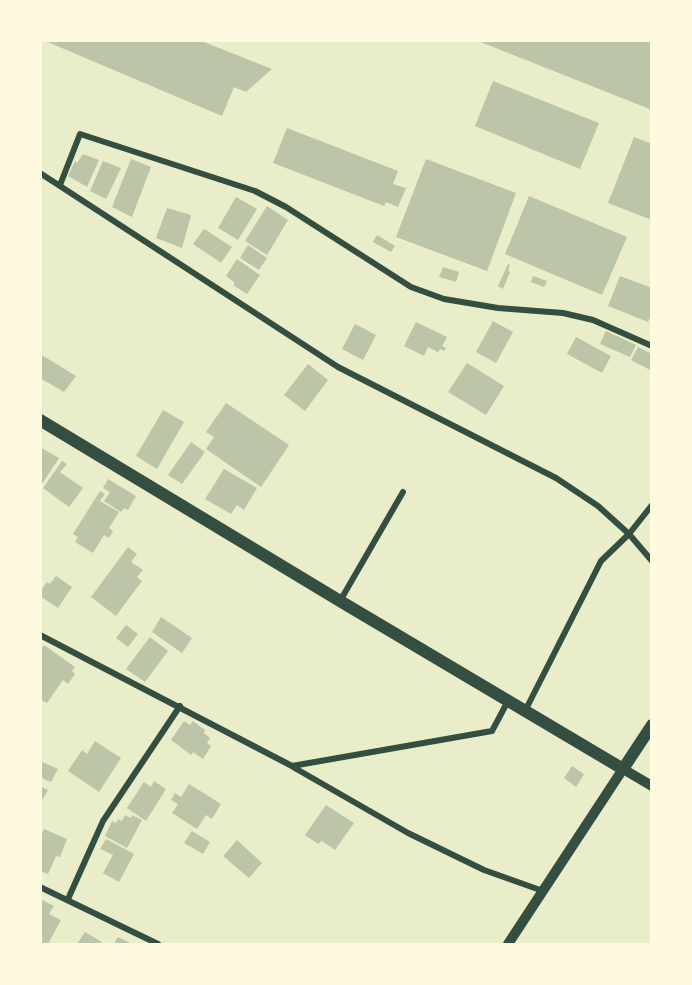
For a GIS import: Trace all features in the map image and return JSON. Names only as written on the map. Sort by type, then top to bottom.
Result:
[{"type":"main road","points":[[40,420],[340,602],[623,769],[651,724]]},
{"type":"street","points":[[60,185],[80,134],[255,191],[286,207],[411,287],[455,301],[498,308],[563,313],[593,320],[651,346]]},
{"type":"street","points":[[40,173],[338,367],[556,478],[598,506],[629,534],[651,561]]},
{"type":"street","points":[[340,602],[403,492]]},
{"type":"street","points":[[525,711],[601,561],[629,534],[651,505]]},
{"type":"street","points":[[40,634],[292,766],[408,833],[484,870],[543,891]]},
{"type":"street","points":[[292,766],[492,731],[508,702]]},
{"type":"street","points":[[68,899],[103,821],[180,706]]},
{"type":"street","points":[[508,945],[623,769],[651,786]]},
{"type":"street","points":[[40,887],[158,945]]},
{"type":"building","points":[[43,40],[199,40],[272,69],[246,92],[234,87],[222,116]]},
{"type":"building","points":[[652,40],[652,110],[478,41]]},
{"type":"building","points":[[493,81],[599,123],[580,169],[475,126]]},
{"type":"building","points":[[287,128],[398,171],[393,184],[406,188],[398,207],[386,202],[384,206],[273,163]]},
{"type":"building","points":[[634,137],[652,144],[652,220],[608,203]]},
{"type":"building","points":[[83,154],[99,160],[87,187],[68,176],[75,161],[77,163]]},
{"type":"building","points":[[131,159],[151,167],[132,217],[112,207]]},
{"type":"building","points":[[426,159],[516,193],[487,271],[396,237]]},
{"type":"building","points":[[103,161],[121,168],[106,199],[90,191]]},
{"type":"building","points":[[529,196],[627,237],[602,295],[505,254]]},
{"type":"building","points":[[236,197],[257,209],[238,240],[218,228]]},
{"type":"building","points":[[267,206],[288,220],[267,255],[245,241]]},
{"type":"building","points":[[167,208],[191,215],[182,248],[156,238]]},
{"type":"building","points":[[204,229],[232,247],[221,263],[193,244]]},
{"type":"building","points":[[377,235],[395,246],[391,252],[373,242]]},
{"type":"building","points":[[248,245],[267,258],[259,270],[240,258]]},
{"type":"building","points":[[237,259],[260,275],[247,294],[233,285],[235,283],[226,276]]},
{"type":"building","points":[[508,264],[510,272],[503,289],[498,286]]},
{"type":"building","points":[[443,267],[459,272],[456,282],[439,277]]},
{"type":"building","points":[[533,276],[547,281],[544,287],[531,282]]},
{"type":"building","points":[[620,276],[652,288],[652,313],[648,322],[608,306]]},
{"type":"building","points":[[493,321],[513,332],[496,363],[476,352]]},
{"type":"building","points":[[416,322],[447,337],[442,346],[446,348],[444,351],[440,349],[438,352],[428,347],[424,356],[404,346]]},
{"type":"building","points":[[355,324],[376,335],[363,360],[342,349]]},
{"type":"building","points":[[606,331],[636,345],[630,357],[600,344]]},
{"type":"building","points":[[576,337],[611,356],[602,373],[567,354]]},
{"type":"building","points":[[638,347],[652,354],[652,371],[631,360]]},
{"type":"building","points":[[40,354],[76,376],[64,392],[40,378]]},
{"type":"building","points":[[467,363],[504,386],[486,415],[448,392]]},
{"type":"building","points":[[308,364],[328,380],[305,411],[284,395]]},
{"type":"building","points":[[226,403],[289,445],[261,487],[206,449],[214,437],[206,432]]},
{"type":"building","points":[[163,410],[184,422],[157,469],[136,456]]},
{"type":"building","points":[[191,442],[205,452],[182,484],[168,475]]},
{"type":"building","points":[[40,447],[59,458],[40,487]]},
{"type":"building","points":[[62,461],[67,464],[60,472],[83,488],[69,507],[43,488]]},
{"type":"building","points":[[224,469],[257,488],[244,510],[237,505],[231,514],[205,499]]},
{"type":"building","points":[[108,479],[136,496],[128,510],[124,508],[121,512],[104,501],[110,492],[103,488]]},
{"type":"building","points":[[100,491],[105,494],[100,501],[119,512],[109,528],[113,531],[109,538],[104,535],[93,553],[75,542],[78,537],[73,534]]},
{"type":"building","points":[[128,547],[137,554],[131,562],[143,570],[137,577],[142,581],[116,616],[91,597]]},
{"type":"building","points":[[56,576],[72,587],[58,608],[40,596],[47,582],[50,584]]},
{"type":"building","points":[[161,617],[192,638],[182,653],[152,632]]},
{"type":"building","points":[[126,625],[138,634],[128,647],[116,638]]},
{"type":"building","points":[[150,637],[168,651],[145,682],[126,669]]},
{"type":"building","points":[[44,645],[75,667],[72,671],[75,674],[68,684],[63,680],[47,703],[40,699],[40,650]]},
{"type":"building","points":[[184,721],[190,725],[193,721],[205,730],[204,733],[210,738],[207,743],[211,746],[203,759],[193,752],[191,755],[171,740]]},
{"type":"building","points":[[95,741],[121,758],[99,792],[68,771],[82,750],[87,754]]},
{"type":"building","points":[[40,761],[58,769],[51,782],[40,777]]},
{"type":"building","points":[[572,766],[584,774],[576,787],[564,778]]},
{"type":"building","points":[[154,781],[166,789],[146,821],[127,808],[144,782],[151,787]]},
{"type":"building","points":[[189,784],[221,804],[212,819],[206,815],[197,829],[172,813],[178,804],[171,800],[175,793],[181,797]]},
{"type":"building","points":[[40,786],[48,790],[40,804]]},
{"type":"building","points":[[326,805],[354,823],[335,850],[322,841],[318,844],[305,835]]},
{"type":"building","points":[[125,815],[131,818],[132,815],[142,820],[127,848],[105,836],[112,821],[116,823],[118,819],[122,821]]},
{"type":"building","points":[[44,829],[67,839],[60,857],[56,856],[48,874],[40,871],[40,839]]},
{"type":"building","points":[[192,831],[210,842],[203,854],[184,843]]},
{"type":"building","points":[[106,839],[134,854],[119,882],[103,873],[113,855],[100,849]]},
{"type":"building","points":[[237,840],[262,863],[249,878],[223,856]]},
{"type":"building","points":[[42,900],[54,906],[49,914],[61,920],[48,944],[40,944],[40,904]]},
{"type":"building","points":[[85,932],[102,942],[100,944],[77,944]]},
{"type":"building","points":[[118,937],[132,944],[114,944]]}]
